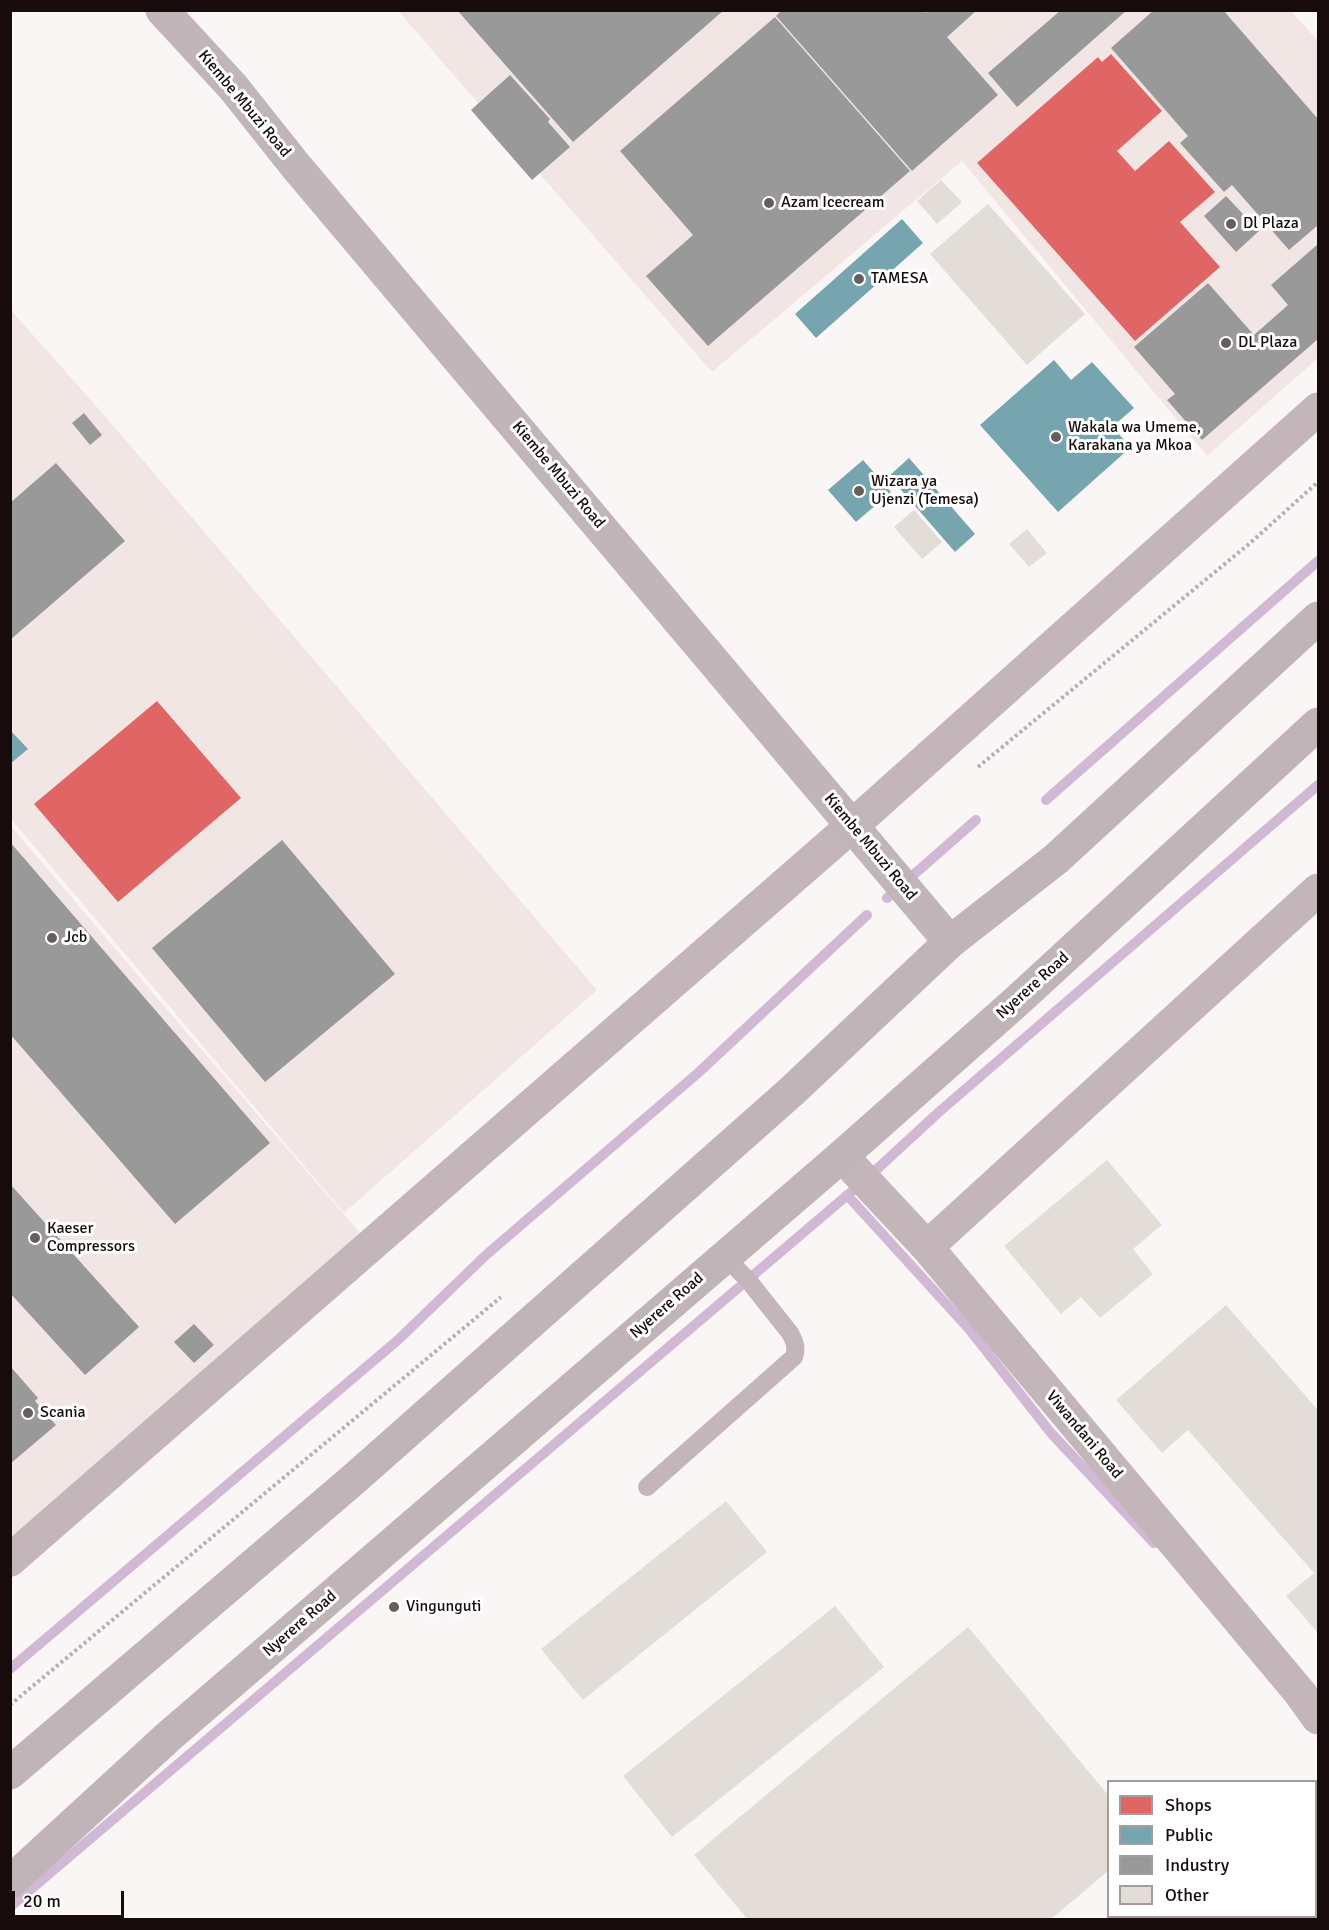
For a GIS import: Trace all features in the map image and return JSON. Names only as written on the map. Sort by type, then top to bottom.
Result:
[{"type":"highway","points":[[10,1773],[381,1455],[792,1091],[950,942],[1056,859],[1318,618]]},
{"type":"highway","name":"Nyerere Road","points":[[10,1882],[168,1737],[842,1156],[1017,1001],[1318,724]]},
{"type":"main road","name":"Kiembe Mbuzi Road","points":[[162,10],[233,87],[295,165],[950,942]]},
{"type":"street","points":[[10,1560],[853,825],[1318,409]]},
{"type":"street","points":[[927,1247],[1318,890]]},
{"type":"street","name":"Viwandani Road","points":[[842,1156],[927,1247],[1318,1718]]},
{"type":"lane","points":[[647,1487],[794,1358],[795,1342],[790,1333],[748,1280],[725,1257]]},
{"type":"path","points":[[978,767],[1249,543],[1318,482]]},
{"type":"shaded area","points":[[398,11],[1291,11],[1318,41],[1318,358],[1207,456],[962,161],[712,372]]},
{"type":"shaded area","points":[[10,309],[105,416],[597,990],[344,1213],[11,819]]},
{"type":"shaded area","points":[[10,825],[367,1241],[10,1544]]},
{"type":"building: Shops","points":[[1111,54],[1162,111],[1117,151],[1135,171],[1169,141],[1215,192],[1180,222],[1220,267],[1135,341],[977,163],[1098,57],[1102,62]]},
{"type":"building: Shops","points":[[157,701],[241,798],[118,902],[34,804]]},
{"type":"building: Public","name":"TAMESA","points":[[902,219],[923,243],[816,338],[795,314]]},
{"type":"building: Public","name":"Wakala wa Umeme, Karakana ya Mkoa","points":[[1054,360],[1071,380],[1092,362],[1134,408],[1112,427],[1131,447],[1058,512],[980,425]]},
{"type":"building: Public","points":[[909,458],[975,534],[955,552],[889,476]]},
{"type":"building: Public","name":"Wizara ya Ujenzi (Temesa)","points":[[863,460],[891,492],[856,522],[828,490]]},
{"type":"building: Public","points":[[10,730],[28,749],[10,764]]},
{"type":"building: Industry","points":[[457,10],[724,10],[573,142]]},
{"type":"building: Industry","points":[[782,10],[924,10],[926,13],[929,10],[977,10],[947,37],[998,95],[912,171],[776,16]]},
{"type":"building: Industry","points":[[1061,10],[1127,10],[1017,107],[988,73]]},
{"type":"building: Industry","points":[[1154,10],[1223,10],[1318,119],[1318,225],[1289,250],[1232,185],[1224,192],[1180,143],[1188,136],[1111,48]]},
{"type":"building: Industry","name":"Azam Icecream","points":[[775,17],[910,171],[708,346],[646,276],[693,235],[620,151]]},
{"type":"building: Industry","points":[[510,75],[550,119],[548,122],[570,147],[532,180],[471,110]]},
{"type":"building: Industry","name":"Dl Plaza","points":[[1226,196],[1259,231],[1236,252],[1204,216]]},
{"type":"building: Industry","name":"DL Plaza","points":[[1318,244],[1318,339],[1202,440],[1167,400],[1175,394],[1134,347],[1208,283],[1254,335],[1288,305],[1271,285]]},
{"type":"building: Industry","points":[[84,413],[102,435],[90,445],[72,423]]},
{"type":"building: Industry","points":[[56,463],[125,541],[10,640],[10,503]]},
{"type":"building: Industry","points":[[282,840],[395,974],[265,1082],[152,948]]},
{"type":"building: Industry","name":"Jcb","points":[[10,842],[270,1143],[175,1224],[10,1034]]},
{"type":"building: Industry","name":"Kaeser Compressors","points":[[10,1184],[139,1327],[85,1375],[10,1293]]},
{"type":"building: Industry","points":[[194,1324],[214,1345],[194,1363],[174,1342]]},
{"type":"building: Industry","name":"Scania","points":[[10,1366],[38,1398],[35,1401],[56,1425],[10,1464]]},
{"type":"building: Other","points":[[941,180],[962,202],[937,224],[917,201]]},
{"type":"building: Other","points":[[988,204],[1085,314],[1027,365],[930,254]]},
{"type":"building: Other","points":[[914,510],[942,542],[922,559],[894,527]]},
{"type":"building: Other","points":[[1027,529],[1047,553],[1029,567],[1009,544]]},
{"type":"building: Other","points":[[1107,1160],[1162,1225],[1133,1249],[1153,1274],[1100,1318],[1081,1297],[1061,1314],[1004,1246]]},
{"type":"building: Other","points":[[1226,1305],[1318,1410],[1318,1633],[1286,1596],[1314,1573],[1188,1430],[1162,1453],[1116,1400]]},
{"type":"building: Other","points":[[726,1501],[767,1552],[583,1700],[541,1649]]},
{"type":"building: Other","points":[[835,1606],[884,1667],[672,1837],[623,1776]]},
{"type":"building: Other","points":[[968,1627],[1107,1794],[1107,1872],[1050,1920],[748,1920],[694,1855]]},
{"type":"waterway","points":[[1046,800],[1318,561]]},
{"type":"waterway","points":[[10,1907],[864,1181],[939,1112],[1318,785]]},
{"type":"waterway","points":[[887,898],[976,820]]},
{"type":"waterway","points":[[10,1669],[398,1340],[486,1255],[698,1073],[867,915]]},
{"type":"waterway","points":[[847,1195],[969,1329],[1051,1433],[1154,1543]]},
{"type":"place","name":"Azam Icecream","points":[[769,203]]},
{"type":"place","name":"Dl Plaza","points":[[1231,224]]},
{"type":"place","name":"TAMESA","points":[[859,279]]},
{"type":"place","name":"DL Plaza","points":[[1226,343]]},
{"type":"place","name":"Wakala wa Umeme, Karakana ya Mkoa","points":[[1056,437]]},
{"type":"place","name":"Wizara ya Ujenzi (Temesa)","points":[[859,491]]},
{"type":"place","name":"Jcb","points":[[52,938]]},
{"type":"place","name":"Kaeser Compressors","points":[[35,1238]]},
{"type":"place","name":"Scania","points":[[28,1413]]},
{"type":"place","name":"Vingunguti","points":[[394,1607]]}]
